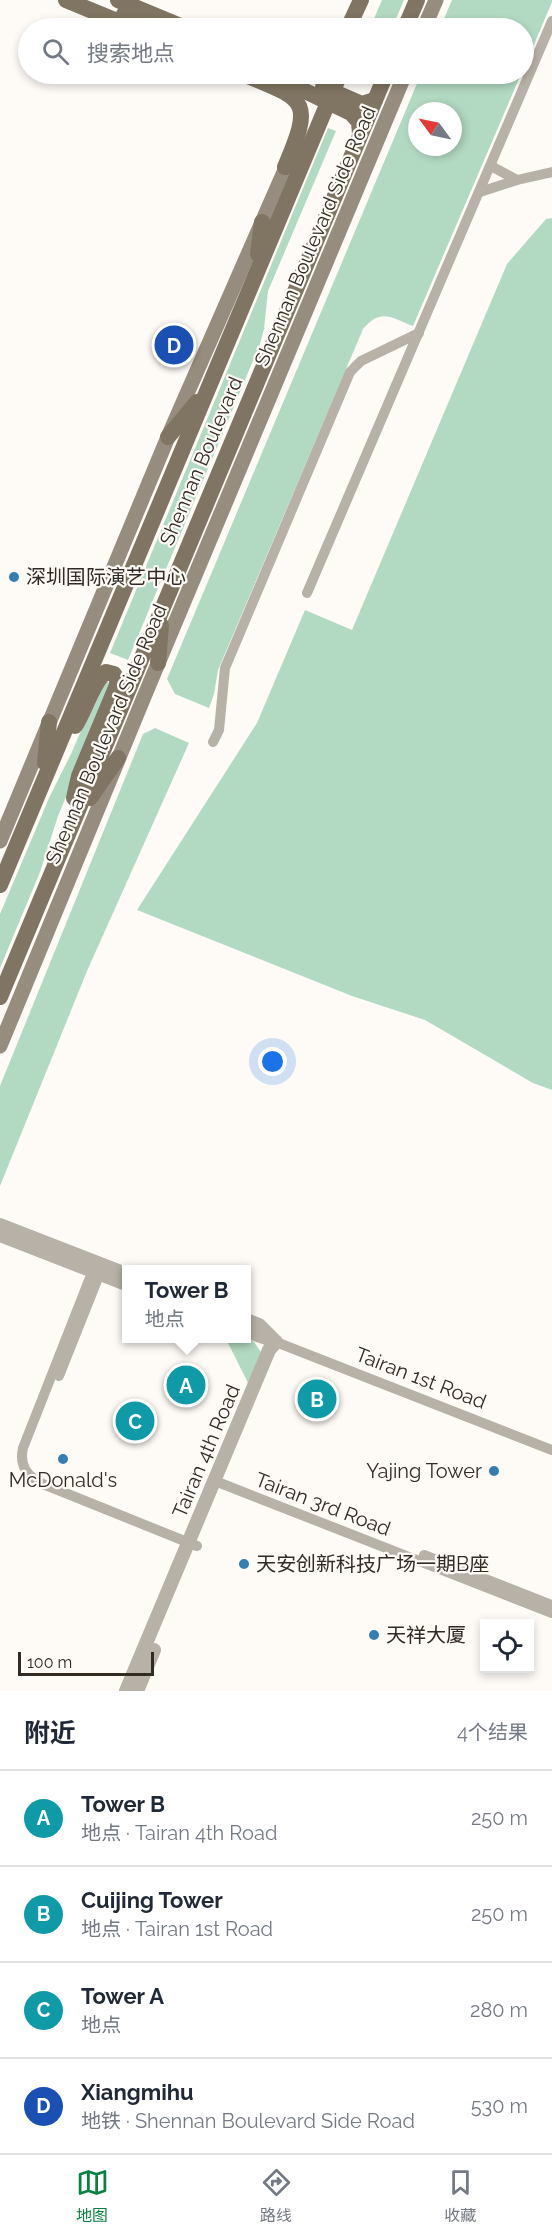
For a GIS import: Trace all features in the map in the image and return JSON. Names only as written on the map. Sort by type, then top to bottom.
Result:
[{"type":"main road","points":[[66,0],[110,18]]},
{"type":"main road","points":[[91,0],[135,18]]},
{"type":"main road","points":[[118,0],[162,18]]},
{"type":"main road","points":[[353,18],[361,0]]},
{"type":"main road","points":[[363,18],[371,0]]},
{"type":"main road","points":[[409,18],[417,0]]},
{"type":"main road","points":[[428,18],[436,0]]},
{"type":"main road","points":[[0,841],[168,437],[262,222],[301,126],[299,105],[290,94],[266,84]]},
{"type":"main road","points":[[310,84],[356,118],[360,134]]},
{"type":"main road","name":"Shennan Boulevard","points":[[0,885],[336,84]]},
{"type":"main road","name":"Shennan Boulevard","points":[[1,998],[382,84]]},
{"type":"main road","name":"Shennan Boulevard Side Road","points":[[0,1046],[118,758],[401,84]]},
{"type":"main road","points":[[330,97],[362,104],[375,100]]},
{"type":"main road","points":[[285,167],[309,132],[319,124]]},
{"type":"main road","points":[[255,276],[262,222]]},
{"type":"main road","points":[[168,437],[208,387]]},
{"type":"main road","points":[[158,663],[162,610]]},
{"type":"main road","points":[[53,757],[83,714],[101,675],[108,672],[114,674],[117,684],[76,784],[72,823]]},
{"type":"main road","points":[[43,782],[49,722]]},
{"type":"main road","points":[[72,823],[118,758]]},
{"type":"street","points":[[534,64],[552,21]]},
{"type":"street","points":[[307,592],[525,84]]},
{"type":"street","points":[[491,166],[517,180]]},
{"type":"street","points":[[480,192],[552,172]]},
{"type":"street","points":[[213,742],[219,730],[225,668],[350,372],[361,361],[419,333]]},
{"type":"street","points":[[0,1225],[98,1268],[122,1282]]},
{"type":"street","points":[[0,1235],[98,1268],[122,1273]]},
{"type":"street","points":[[98,1268],[28,1455],[29,1464],[32,1470],[40,1475],[194,1541]]},
{"type":"street","name":"Tairan 1st Road","points":[[251,1322],[259,1325],[276,1342]]},
{"type":"street","name":"Tairan 1st Road","points":[[251,1332],[552,1450]]},
{"type":"street","name":"Tairan 4th Road","points":[[126,1691],[194,1541],[269,1350],[276,1342]]},
{"type":"street","name":"Tairan 3rd Road","points":[[220,1479],[552,1605]]},
{"type":"street","name":"Tairan 3rd Road","points":[[220,1479],[552,1613]]},
{"type":"street","name":"Tairan 4th Road","points":[[137,1691],[194,1541]]},
{"type":"green space","points":[[382,0],[404,0],[396,18],[374,18]]},
{"type":"green space","points":[[452,0],[552,0],[534,44],[534,18],[444,18]]},
{"type":"green space","points":[[417,84],[517,84],[413,326],[392,317],[381,316],[369,322],[363,329],[218,670],[209,708],[175,694],[167,679],[408,105],[408,156],[462,156],[462,102],[409,102]]},
{"type":"green space","points":[[328,128],[336,131],[268,291],[260,344],[128,660],[110,653]]},
{"type":"green space","points":[[552,218],[552,1090],[533,1083],[425,1020],[352,996],[137,910],[257,723],[305,610],[352,630],[507,264],[546,219]]},
{"type":"green space","points":[[106,681],[110,683],[111,688],[58,816],[40,872],[0,968],[0,914],[49,798],[102,683]]},
{"type":"green space","points":[[155,728],[189,743],[87,971],[0,1186],[0,1086],[143,734]]},
{"type":"green space","points":[[251,1340],[261,1352],[248,1383],[228,1343],[251,1343]]},
{"type":"place","name":"Xiangmihu","points":[[174,345]]},
{"type":"place","name":"深圳国际演艺中心","points":[[14,577]]},
{"type":"place","name":"Tower B","points":[[186,1385]]},
{"type":"place","name":"Cuijing Tower","points":[[317,1399]]},
{"type":"place","name":"Tower A","points":[[135,1421]]},
{"type":"place","name":"McDonald's","points":[[63,1459]]},
{"type":"place","name":"Yajing Tower","points":[[494,1471]]},
{"type":"place","name":"天安创新科技广场一期B座","points":[[244,1564]]},
{"type":"place","name":"天祥大厦","points":[[374,1635]]}]
